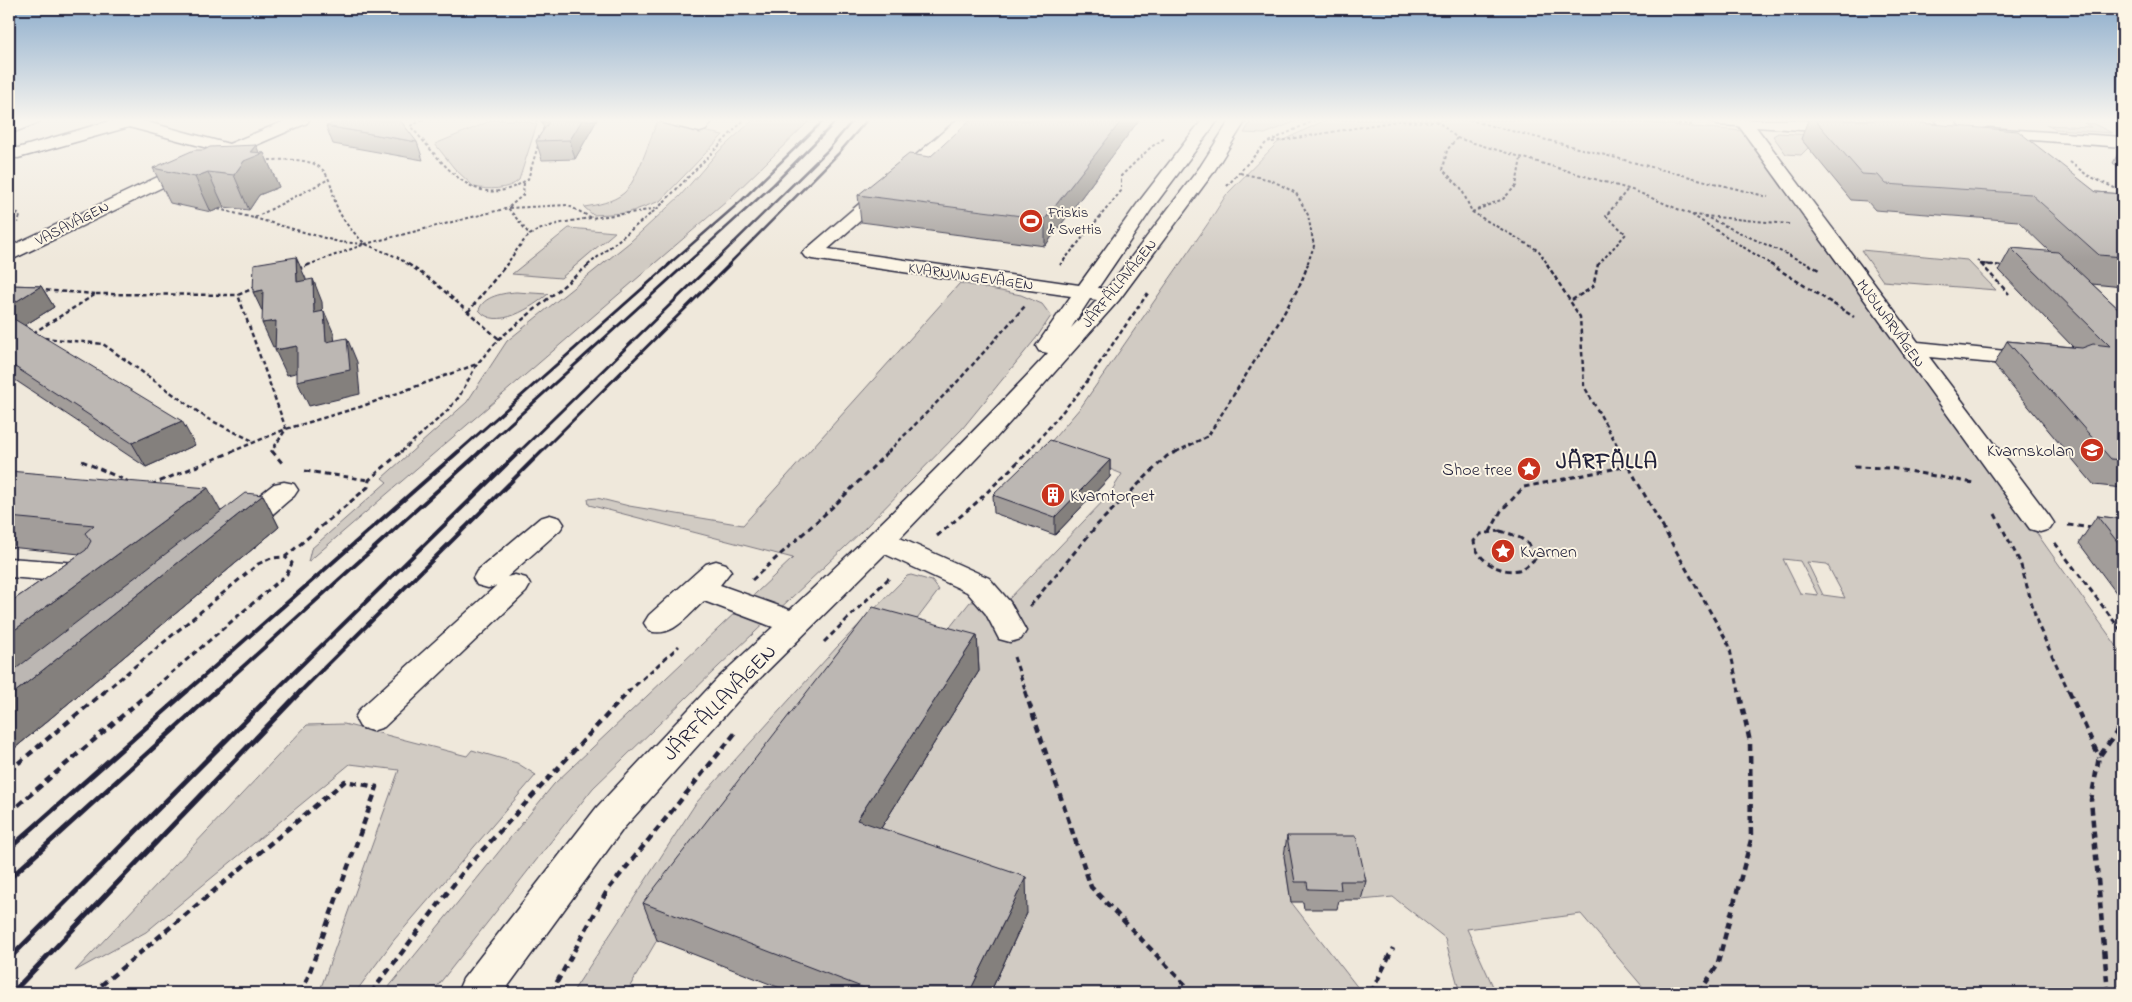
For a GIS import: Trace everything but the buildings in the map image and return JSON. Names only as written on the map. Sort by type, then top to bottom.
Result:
[{"type":"street","name":"VASAVÄGEN","points":[[9,255],[189,167]]},
{"type":"street","name":"KVARNVINGEVÄGEN","points":[[913,167],[812,253],[1112,296]]},
{"type":"street","name":"JÄRFÄLLAVÄGEN","points":[[986,434],[1084,292],[1176,167]]},
{"type":"street","name":"JÄRFÄLLAVÄGEN","points":[[478,993],[610,818],[731,686],[881,541],[986,434],[1112,296],[1208,167]]},
{"type":"street","name":"MJÖLNARVÄGEN","points":[[1776,167],[2040,523]]},
{"type":"street","points":[[1910,348],[2058,362]]},
{"type":"street","points":[[216,544],[289,476]]},
{"type":"street","points":[[372,718],[501,582],[550,524]]},
{"type":"street","points":[[881,541],[978,585],[999,609],[1010,631]]},
{"type":"street","points":[[9,567],[95,574],[64,596]]},
{"type":"street","points":[[660,623],[708,580],[731,598],[795,624]]},
{"type":"path","points":[[317,167],[326,172],[337,206],[350,230],[365,244]]},
{"type":"path","points":[[449,167],[470,188],[490,191],[516,186],[524,182],[528,179],[532,167]]},
{"type":"path","points":[[286,429],[271,452],[289,476],[368,480],[446,412],[459,397],[478,364],[499,339],[659,207],[698,167]]},
{"type":"path","points":[[1058,267],[1121,191],[1121,176],[1130,167]]},
{"type":"path","points":[[1444,167],[1443,170],[1461,188],[1472,212],[1539,251],[1580,318],[1584,386],[1729,645],[1750,742],[1751,840],[1718,966],[1699,993]]},
{"type":"path","points":[[1472,212],[1502,199],[1516,186],[1519,167]]},
{"type":"path","points":[[1551,167],[1628,189],[1692,215],[1855,318]]},
{"type":"path","points":[[1650,167],[1805,207]]},
{"type":"path","points":[[2076,167],[2087,175],[2123,192]]},
{"type":"path","points":[[1192,993],[1091,887],[1013,657],[1010,631],[1098,524],[1167,456],[1208,436],[1301,283],[1314,246],[1308,215],[1296,193],[1271,180],[1240,173]]},
{"type":"path","points":[[254,218],[329,179]]},
{"type":"path","points":[[508,208],[523,195],[524,182]]},
{"type":"path","points":[[1572,300],[1593,287],[1599,262],[1615,249],[1626,234],[1606,216],[1628,189]]},
{"type":"path","points":[[290,272],[365,244],[508,208],[567,205],[594,219]]},
{"type":"path","points":[[468,312],[530,235],[561,223],[637,213],[659,207]]},
{"type":"path","points":[[508,208],[530,235]]},
{"type":"path","points":[[218,209],[339,242],[365,244],[397,257],[434,282],[499,339]]},
{"type":"path","points":[[1692,215],[1820,226]]},
{"type":"path","points":[[1704,216],[1781,250],[1823,272]]},
{"type":"path","points":[[1977,260],[2009,294]]},
{"type":"path","points":[[1980,264],[2008,266]]},
{"type":"path","points":[[38,290],[96,294],[238,295],[264,284]]},
{"type":"path","points":[[96,294],[28,336],[103,344],[208,419],[256,442]]},
{"type":"path","points":[[238,295],[256,350],[286,429]]},
{"type":"path","points":[[142,488],[286,429],[360,407],[478,364]]},
{"type":"path","points":[[82,461],[134,484]]},
{"type":"path","points":[[1490,532],[1507,533],[1524,540],[1535,553],[1535,559],[1530,566],[1512,570],[1501,569],[1484,561],[1477,555],[1472,547],[1473,541],[1478,536],[1490,532],[1501,511],[1524,486],[1628,466]]},
{"type":"path","points":[[1854,466],[1891,468],[1980,484],[1975,476]]},
{"type":"path","points":[[9,771],[258,564],[271,558],[284,557],[368,487],[368,480]]},
{"type":"path","points":[[1993,510],[2020,562],[2038,625],[2099,756]]},
{"type":"path","points":[[2040,523],[2096,528]]},
{"type":"path","points":[[2040,523],[2123,633]]},
{"type":"path","points":[[9,812],[288,574],[292,563],[284,557]]},
{"type":"path","points":[[2108,993],[2091,800],[2099,756],[2123,722]]},
{"type":"path","points":[[92,993],[345,781],[377,787],[302,993]]},
{"type":"path","points":[[1371,993],[1392,948]]},
{"type":"shaded area","points":[[453,167],[523,167],[519,180],[510,186],[485,189],[474,187]]},
{"type":"shaded area","points":[[639,167],[693,167],[660,201],[627,213],[593,215],[584,207],[610,201],[624,193]]},
{"type":"shaded area","points":[[705,167],[762,167],[727,201],[308,562],[311,549],[387,482],[382,478],[467,402],[507,341],[630,242],[680,196]]},
{"type":"shaded area","points":[[1254,167],[1771,167],[1910,354],[2123,655],[2123,993],[1648,993],[1581,914],[1467,929],[1496,993],[1460,993],[1445,938],[1393,897],[1361,900],[1351,856],[1284,856],[1291,902],[1362,993],[990,993],[1027,913],[863,857],[979,671],[927,656],[970,602],[1007,601],[1109,495],[1122,474],[1049,444],[1081,407],[1226,195]],"holes":[[[1783,559],[1800,561],[1818,595],[1800,593]],[[1807,562],[1827,564],[1845,598],[1823,595]]]},
{"type":"shaded area","points":[[569,228],[615,232],[561,278],[512,274]]},
{"type":"shaded area","points":[[1861,250],[1967,260],[1996,290],[1883,281]]},
{"type":"shaded area","points":[[960,283],[1021,295],[1042,304],[1051,316],[1037,337],[962,429],[862,531],[593,788],[432,993],[384,993],[554,784],[793,558],[589,505],[588,499],[597,498],[629,506],[743,525]]},
{"type":"shaded area","points":[[516,292],[548,294],[534,305],[505,318],[486,316],[479,310],[481,305],[489,298],[500,294]]},
{"type":"shaded area","points":[[911,575],[932,581],[939,590],[896,647],[657,940],[626,993],[572,993],[696,803],[837,647],[907,576]]},
{"type":"shaded area","points":[[344,724],[467,756],[472,750],[517,763],[536,775],[394,940],[355,993],[319,993],[399,770],[350,764],[146,932],[75,971],[307,725]]},
{"type":"railway","points":[[668,265],[741,201],[776,167]]},
{"type":"railway","points":[[685,265],[791,167]]},
{"type":"railway","points":[[711,265],[811,167]]},
{"type":"railway","points":[[728,265],[825,167]]},
{"type":"railway","points":[[458,452],[670,264]]},
{"type":"railway","points":[[479,452],[686,264]]},
{"type":"railway","points":[[519,452],[712,264]]},
{"type":"railway","points":[[541,452],[730,264]]},
{"type":"railway","points":[[186,692],[459,451]]},
{"type":"railway","points":[[215,692],[481,451]]},
{"type":"railway","points":[[274,692],[520,451]]},
{"type":"railway","points":[[301,691],[542,451]]},
{"type":"railway","points":[[9,849],[187,691]]},
{"type":"railway","points":[[9,879],[216,691]]},
{"type":"railway","points":[[12,993],[301,691]]},
{"type":"railway","points":[[9,959],[274,692]]},
{"type":"place","name":"Friskis & Svettis","points":[[1031,221]]},
{"type":"place","name":"Kvarnskolan","points":[[2092,450]]},
{"type":"place","name":"Shoe tree","points":[[1529,469]]},
{"type":"place","name":"Kvarntorpet","points":[[1053,495]]},
{"type":"place","name":"Kvarnen","points":[[1503,551]]},
{"type":"district","name":"JÄRFÄLLA","points":[[1607,460]]}]
